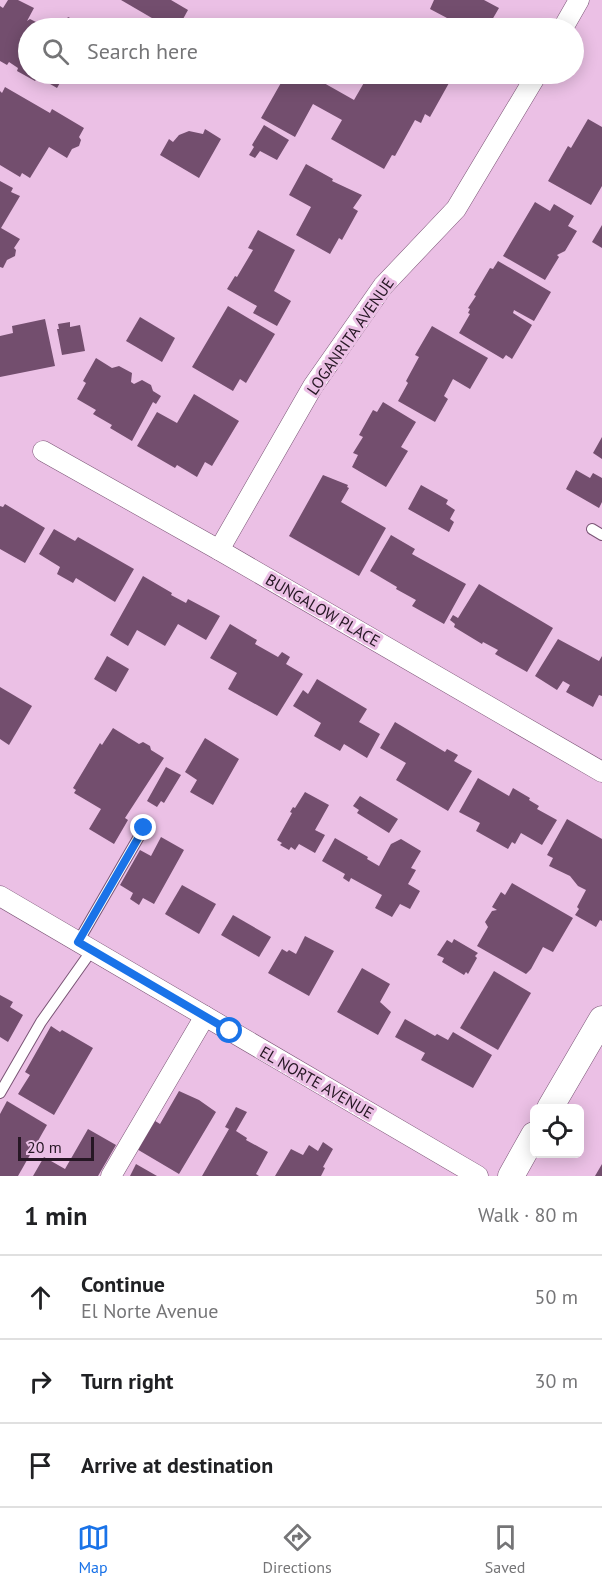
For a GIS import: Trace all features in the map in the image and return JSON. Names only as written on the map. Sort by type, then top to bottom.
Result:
[{"type":"street","points":[[569,18],[579,0]]},
{"type":"street","name":"LOGANRITA AVENUE","points":[[219,550],[313,386],[383,286],[456,209],[531,84]]},
{"type":"street","name":"BUNGALOW PLACE","points":[[43,451],[602,772]]},
{"type":"street","name":"EL NORTE AVENUE","points":[[0,896],[478,1176]]},
{"type":"street","points":[[111,1176],[205,1016]]},
{"type":"street","points":[[552,1104],[602,1019]]},
{"type":"street","points":[[511,1176],[530,1143]]},
{"type":"lane","points":[[592,529],[602,535]]},
{"type":"lane","points":[[0,1094],[85,946],[144,828]]},
{"type":"building","points":[[8,0],[18,0],[34,8],[29,18],[18,18],[18,68],[9,62],[7,65],[0,61],[0,6],[3,8]]},
{"type":"building","points":[[121,0],[171,0],[188,10],[184,18],[152,18]]},
{"type":"building","points":[[434,0],[484,0],[499,8],[493,18],[447,18],[430,9]]},
{"type":"building","points":[[280,84],[326,84],[354,100],[363,84],[448,84],[430,117],[425,114],[421,123],[415,120],[395,156],[392,155],[384,169],[331,139],[342,120],[313,104],[295,137],[261,118]]},
{"type":"building","points":[[5,87],[50,113],[52,109],[84,128],[79,137],[81,140],[79,146],[72,149],[67,158],[49,147],[30,178],[22,173],[20,177],[0,165],[0,91],[2,93]]},
{"type":"building","points":[[588,119],[602,127],[602,186],[591,205],[548,181],[568,146],[571,148]]},
{"type":"building","points":[[264,125],[289,140],[277,160],[260,151],[255,158],[249,155]]},
{"type":"building","points":[[205,129],[221,139],[199,178],[160,155],[169,139],[173,142],[179,135],[189,131],[203,134]]},
{"type":"building","points":[[306,164],[333,179],[332,181],[362,195],[353,208],[358,211],[342,240],[339,238],[330,254],[296,235],[311,207],[289,195]]},
{"type":"building","points":[[0,181],[13,188],[11,192],[20,196],[1,228],[20,239],[14,248],[15,256],[7,260],[3,268],[0,267]]},
{"type":"building","points":[[535,202],[550,211],[554,204],[574,216],[568,226],[577,231],[565,251],[557,255],[559,257],[545,280],[503,256]]},
{"type":"building","points":[[602,225],[602,248],[592,242]]},
{"type":"building","points":[[258,230],[295,250],[274,291],[291,301],[277,326],[253,313],[257,306],[227,289],[253,250],[248,248]]},
{"type":"building","points":[[498,261],[551,292],[534,321],[514,310],[513,313],[532,325],[512,359],[506,355],[503,359],[459,333],[470,314],[468,308],[476,296],[474,295],[490,268],[493,269]]},
{"type":"building","points":[[228,306],[275,334],[246,383],[240,379],[233,391],[192,367]]},
{"type":"building","points":[[140,317],[175,338],[162,362],[126,341]]},
{"type":"building","points":[[45,319],[55,366],[0,377],[0,336],[13,333],[12,326]]},
{"type":"building","points":[[70,322],[70,327],[80,325],[85,351],[62,355],[58,324]]},
{"type":"building","points":[[432,326],[488,358],[470,389],[453,379],[444,396],[448,399],[435,422],[398,401],[419,357],[415,355]]},
{"type":"building","points":[[96,358],[112,368],[119,366],[132,373],[131,382],[134,384],[142,380],[151,385],[153,391],[161,396],[156,404],[153,402],[132,441],[110,428],[112,425],[93,414],[96,410],[77,399],[86,383],[83,381]]},
{"type":"building","points":[[194,394],[239,421],[212,466],[205,462],[197,477],[177,465],[175,468],[137,446],[157,412],[177,423]]},
{"type":"building","points":[[383,402],[416,422],[401,447],[408,451],[386,487],[352,467],[358,455],[353,453],[363,437],[359,435],[373,410],[377,412]]},
{"type":"building","points":[[602,437],[602,459],[593,453]]},
{"type":"building","points":[[576,470],[590,478],[593,473],[602,478],[602,502],[599,508],[566,489]]},
{"type":"building","points":[[323,475],[348,485],[349,488],[341,502],[386,528],[359,576],[289,536]]},
{"type":"building","points":[[421,485],[448,500],[446,504],[455,510],[450,519],[454,522],[449,532],[408,509]]},
{"type":"building","points":[[5,504],[45,528],[25,563],[0,549],[0,506],[3,507]]},
{"type":"building","points":[[54,529],[75,541],[78,537],[134,569],[115,602],[76,578],[73,583],[57,574],[60,567],[39,554]]},
{"type":"building","points":[[391,535],[415,549],[412,554],[466,584],[444,624],[412,606],[416,600],[370,571]]},
{"type":"building","points":[[143,576],[186,603],[188,599],[220,616],[206,640],[178,624],[165,646],[137,630],[128,646],[110,635]]},
{"type":"building","points":[[479,584],[553,628],[527,672],[495,654],[498,650],[483,642],[482,644],[454,627],[455,624],[450,620],[453,615],[458,618]]},
{"type":"building","points":[[230,624],[257,640],[255,644],[278,657],[282,652],[290,657],[286,664],[303,674],[277,716],[228,689],[237,673],[210,658]]},
{"type":"building","points":[[558,639],[599,661],[602,656],[602,696],[599,695],[593,707],[566,692],[570,685],[563,681],[557,690],[535,676]]},
{"type":"building","points":[[107,656],[129,669],[116,692],[94,679]]},
{"type":"building","points":[[317,679],[367,709],[359,722],[380,734],[367,758],[344,744],[340,751],[314,736],[321,723],[293,706],[303,690],[308,694]]},
{"type":"building","points":[[0,687],[32,706],[9,745],[0,739]]},
{"type":"building","points":[[395,722],[445,752],[447,749],[458,755],[454,761],[472,771],[448,811],[396,780],[406,763],[380,748]]},
{"type":"building","points":[[113,728],[139,744],[143,742],[150,746],[151,750],[164,758],[125,818],[128,820],[114,844],[89,829],[101,809],[74,793],[76,790],[73,788],[100,743],[102,745]]},
{"type":"building","points":[[205,738],[239,759],[213,805],[190,792],[197,780],[185,772]]},
{"type":"building","points":[[166,767],[181,775],[164,803],[161,801],[157,807],[147,801]]},
{"type":"building","points":[[478,778],[509,796],[513,788],[530,798],[529,800],[539,806],[537,809],[557,820],[542,845],[521,833],[515,844],[512,842],[508,849],[476,831],[480,823],[459,812]]},
{"type":"building","points":[[305,792],[329,805],[315,830],[325,835],[315,853],[299,844],[295,850],[291,847],[289,850],[280,845],[282,843],[277,840],[292,813],[290,812]]},
{"type":"building","points":[[360,796],[398,819],[389,833],[357,813],[359,810],[353,806]]},
{"type":"building","points":[[567,819],[602,839],[602,921],[600,920],[596,927],[575,915],[586,890],[578,886],[570,876],[549,866],[553,858],[547,855]]},
{"type":"building","points":[[161,837],[184,850],[154,904],[143,898],[139,905],[130,899],[133,893],[120,885],[140,850],[151,856]]},
{"type":"building","points":[[335,838],[379,866],[391,844],[401,839],[421,851],[411,868],[416,870],[408,884],[420,891],[410,909],[400,904],[392,917],[375,908],[382,895],[351,878],[349,882],[343,878],[345,874],[322,861]]},
{"type":"building","points":[[512,883],[573,918],[553,952],[543,947],[526,974],[477,946],[488,927],[485,922],[492,911],[497,910],[492,907],[501,892],[505,895]]},
{"type":"building","points":[[182,885],[216,904],[199,934],[165,914]]},
{"type":"building","points":[[233,915],[271,937],[259,957],[221,935]]},
{"type":"building","points":[[305,936],[334,951],[309,996],[268,973],[282,949],[296,954]]},
{"type":"building","points":[[454,939],[478,953],[468,974],[466,972],[464,975],[442,962],[444,958],[437,955],[447,940],[452,943]]},
{"type":"building","points":[[362,968],[390,984],[380,1002],[391,1012],[378,1035],[337,1012]]},
{"type":"building","points":[[494,971],[531,993],[498,1050],[460,1028]]},
{"type":"building","points":[[0,995],[13,1002],[10,1007],[23,1015],[8,1042],[0,1037]]},
{"type":"building","points":[[405,1019],[435,1036],[437,1034],[448,1040],[453,1032],[492,1055],[473,1088],[421,1060],[425,1053],[395,1037]]},
{"type":"building","points":[[51,1026],[93,1048],[54,1115],[18,1094],[30,1075],[25,1072]]},
{"type":"building","points":[[179,1091],[199,1100],[216,1112],[179,1174],[135,1148],[152,1119],[160,1124]]},
{"type":"building","points":[[7,1101],[47,1125],[18,1176],[0,1176],[0,1114]]},
{"type":"building","points":[[236,1107],[247,1112],[236,1131],[247,1138],[246,1140],[268,1152],[256,1174],[259,1176],[202,1176],[229,1129],[225,1127]]},
{"type":"building","points":[[88,1129],[116,1145],[98,1176],[33,1176],[44,1157],[65,1169]]},
{"type":"building","points":[[323,1142],[333,1149],[323,1167],[325,1168],[321,1176],[275,1176],[291,1149],[303,1155],[309,1145],[318,1151]]},
{"type":"building","points":[[136,1164],[157,1176],[130,1176]]},
{"type":"building","points":[[602,1164],[602,1176],[595,1176]]},
{"type":"route","points":[[144,828],[78,942],[230,1031]]}]
